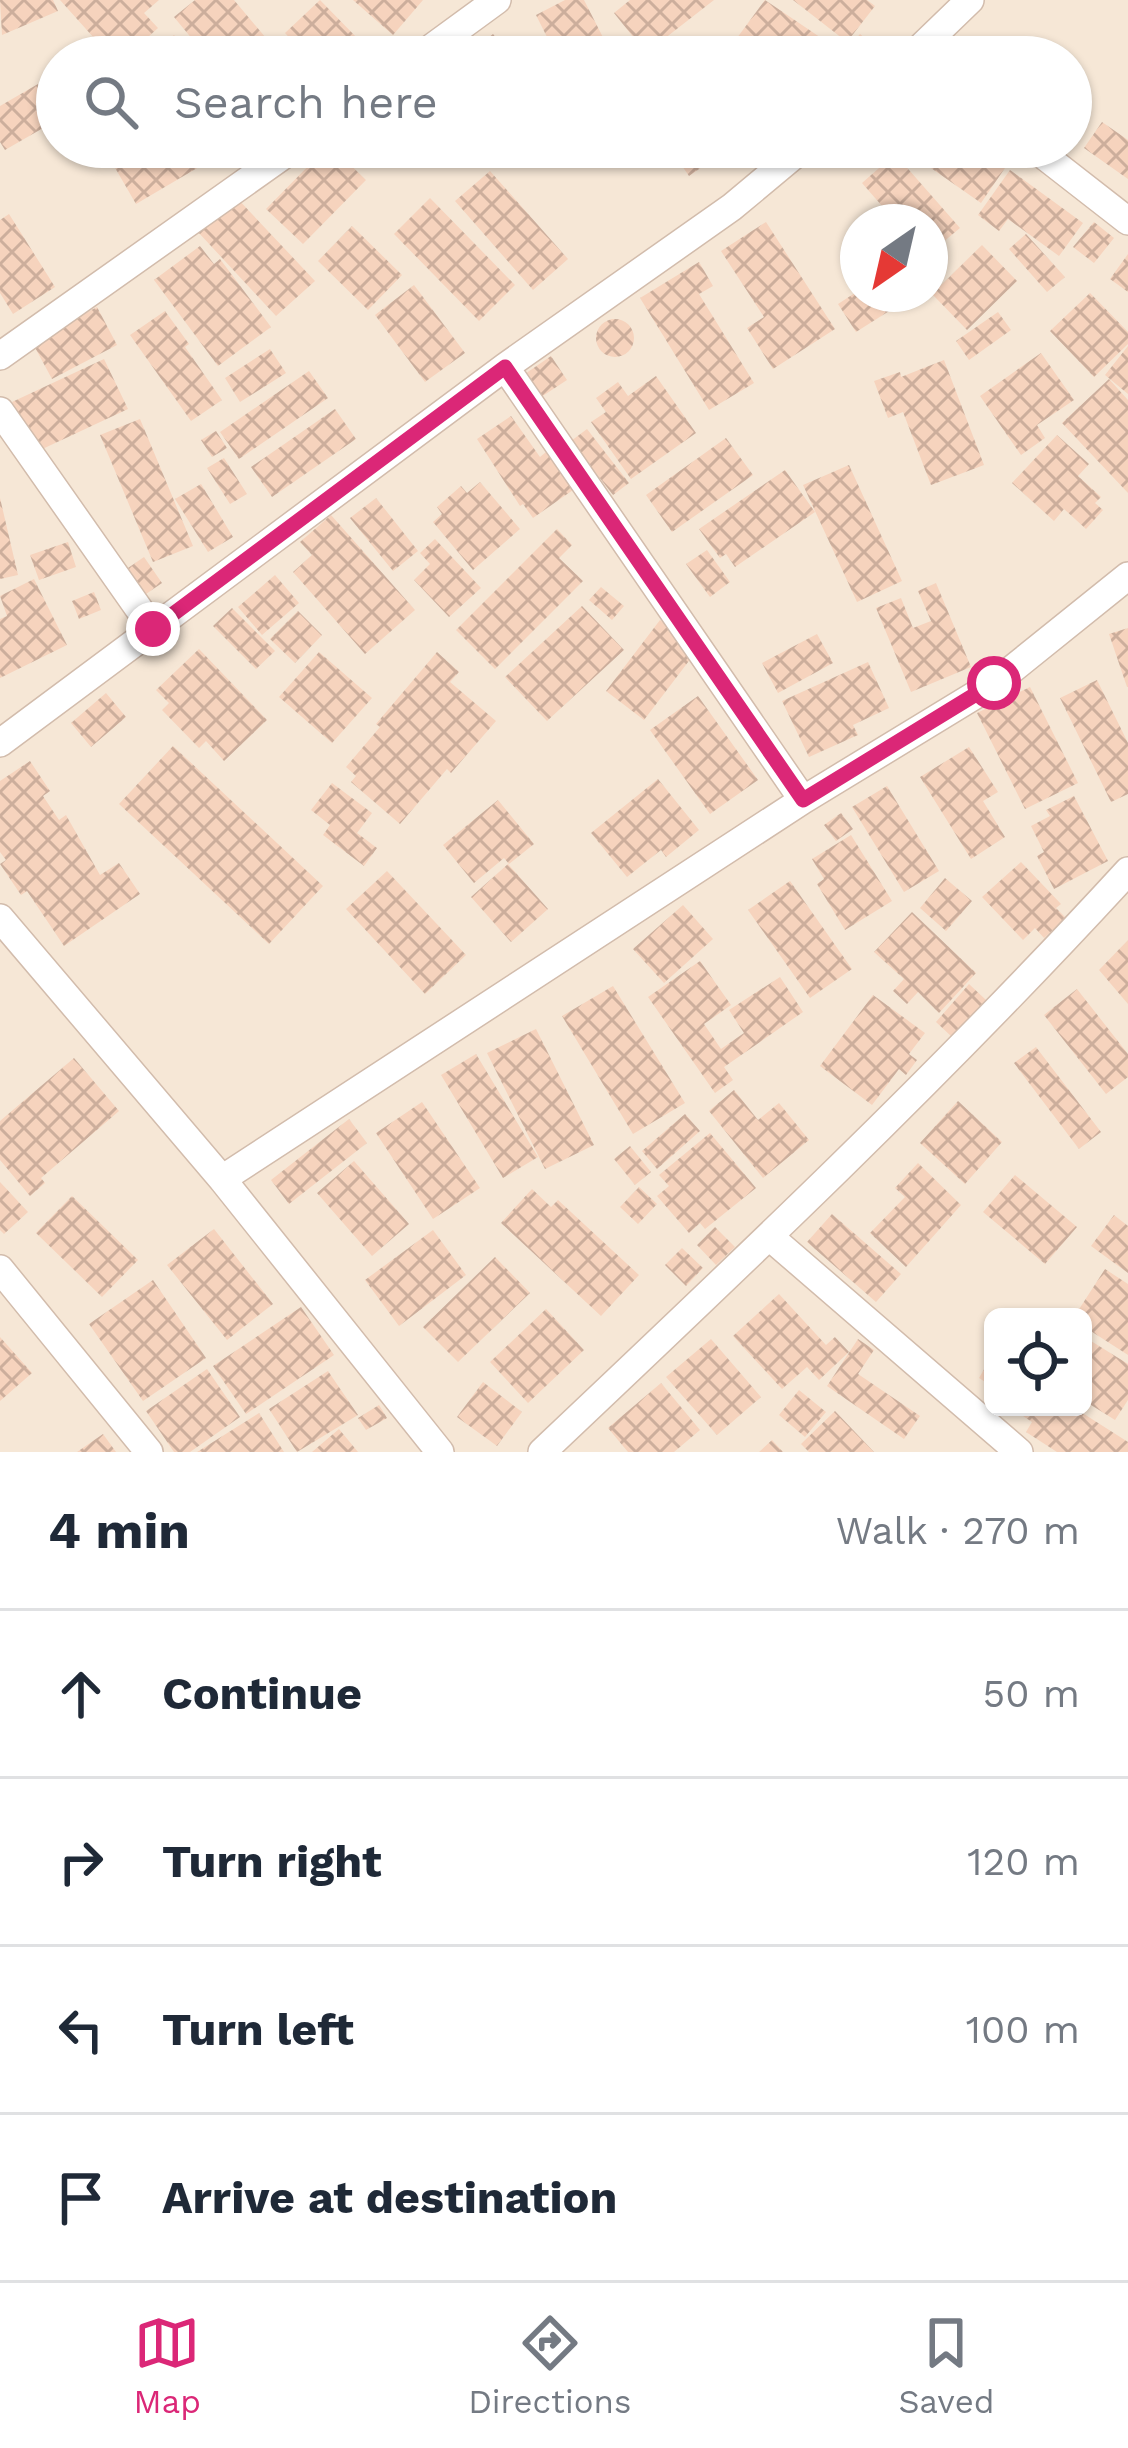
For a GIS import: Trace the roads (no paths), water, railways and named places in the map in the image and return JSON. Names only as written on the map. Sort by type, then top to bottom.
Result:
[{"type":"street","points":[[448,36],[497,0]]},
{"type":"street","points":[[935,36],[970,0]]},
{"type":"street","points":[[0,356],[265,168]]},
{"type":"street","points":[[0,743],[778,168]]},
{"type":"street","points":[[1060,168],[1128,221]]},
{"type":"street","points":[[505,367],[803,800]]},
{"type":"street","points":[[0,411],[153,629]]},
{"type":"street","points":[[222,1179],[803,800],[994,683],[1128,576]]},
{"type":"street","points":[[542,1452],[770,1237],[1128,872]]},
{"type":"street","points":[[0,918],[222,1179],[440,1452]]},
{"type":"street","points":[[770,1237],[1019,1452]]},
{"type":"street","points":[[0,1269],[148,1452]]}]
